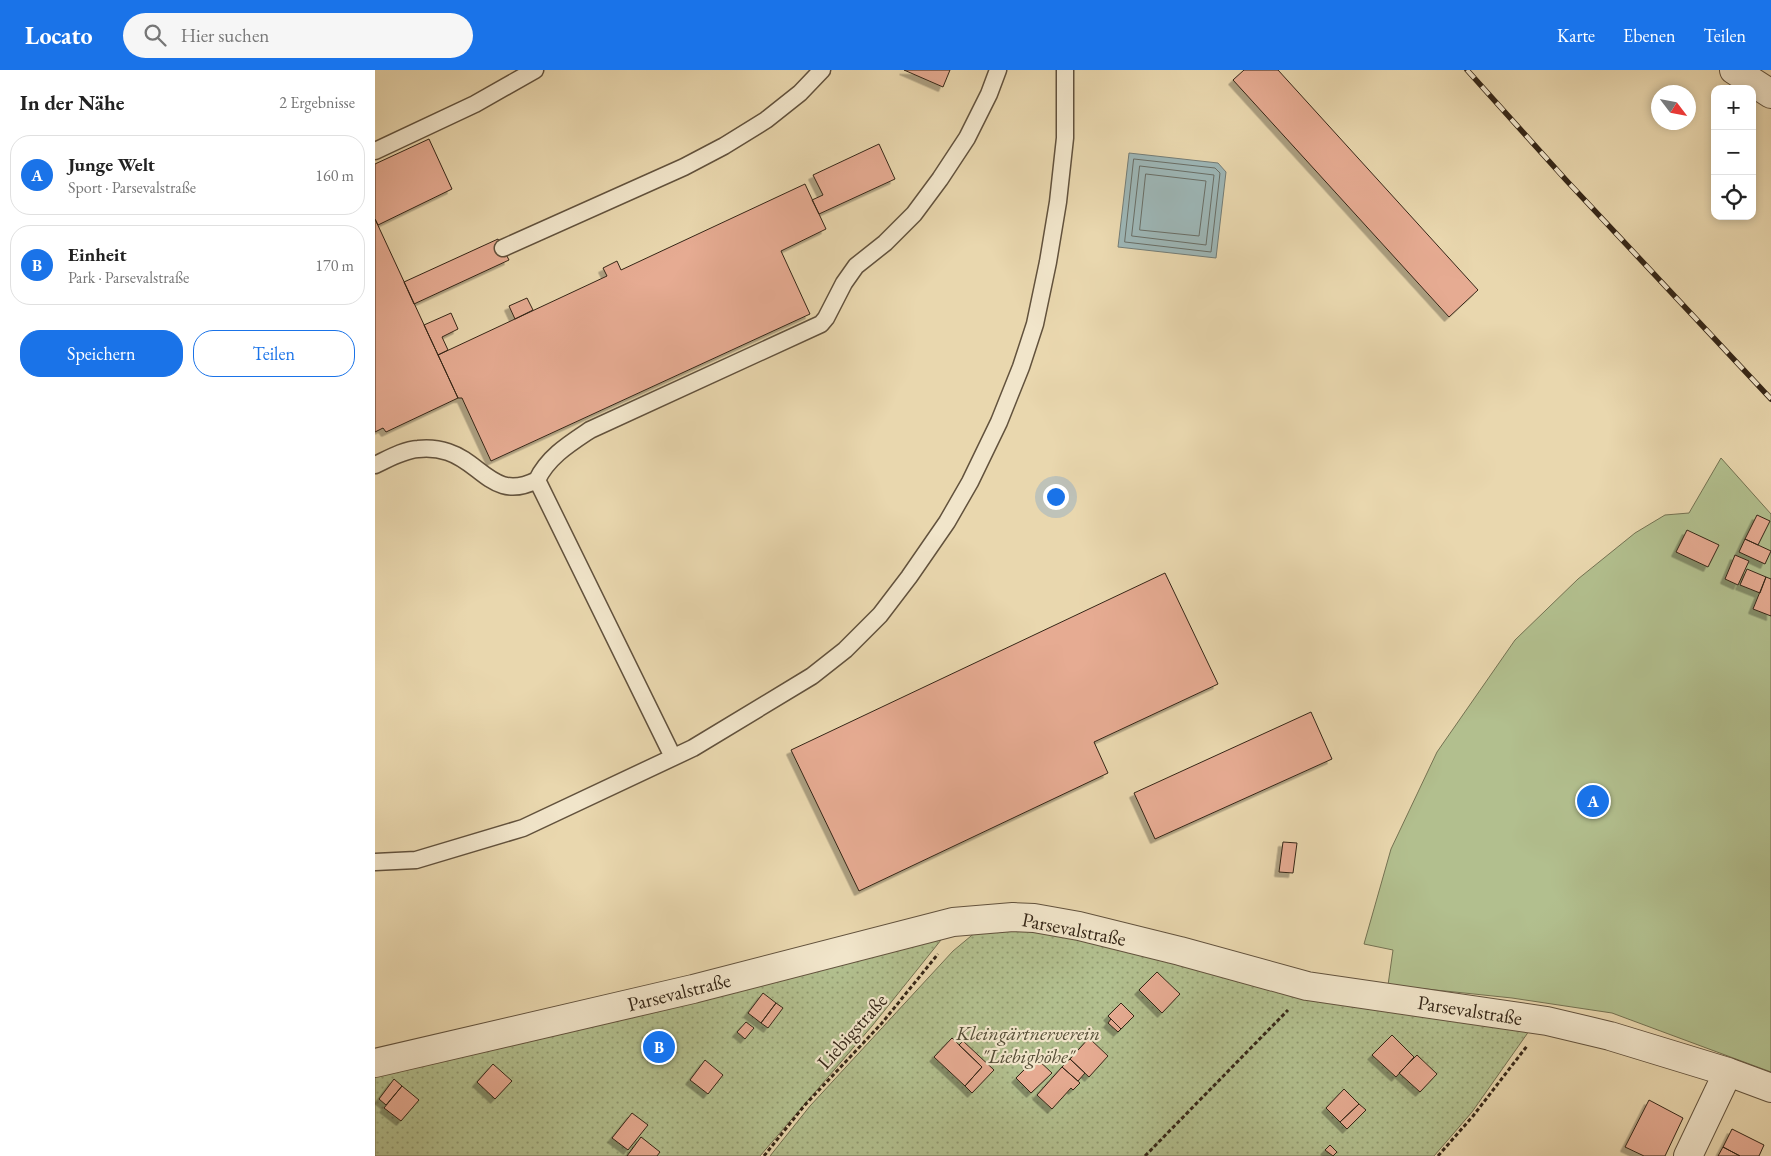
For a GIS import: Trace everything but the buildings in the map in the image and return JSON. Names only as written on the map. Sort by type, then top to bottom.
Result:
[{"type":"street","points":[[1734,70],[1771,94]]},
{"type":"street","name":"Parsevalstraße","points":[[375,1063],[693,990],[953,922],[982,919],[1034,918],[1079,926],[1307,986],[1547,1021],[1610,1036],[1728,1072],[1771,1088]]},
{"type":"street","points":[[1688,1156],[1728,1072]]},
{"type":"lane","points":[[375,150],[475,104],[535,70]]},
{"type":"lane","points":[[503,248],[684,167],[724,146],[766,120],[800,92],[822,70]]},
{"type":"lane","points":[[375,465],[417,449],[435,449],[450,452],[502,486],[516,487],[527,485],[537,480],[542,470],[561,450],[590,430],[821,324],[856,266],[885,243],[914,214],[940,179],[967,138],[989,94],[998,70]]},
{"type":"lane","points":[[375,862],[416,860],[523,828],[693,748],[813,676],[845,650],[880,615],[947,522],[970,482],[999,422],[1021,367],[1035,324],[1058,202],[1065,138],[1065,70]]},
{"type":"lane","points":[[537,480],[673,757]]},
{"type":"path","name":"Liebigstraße","points":[[764,1156],[804,1106],[882,1023],[937,955],[953,932],[953,922]]},
{"type":"path","points":[[1145,1156],[1285,1013],[1307,986]]},
{"type":"path","points":[[1438,1156],[1473,1116],[1547,1021]]},
{"type":"green space","points":[[1721,458],[1771,514],[1771,1072],[1612,1013],[1512,998],[1388,985],[1393,950],[1364,944],[1391,849],[1437,752],[1515,640],[1578,579],[1635,533],[1665,515],[1689,513]]},
{"type":"green space","name":"Kleingärtnerverein \"Liebighöhe\"","points":[[977,931],[1043,931],[1534,1024],[1472,1112],[1434,1156],[770,1156],[810,1106],[953,951]]},
{"type":"green space","points":[[945,935],[872,1026],[760,1156],[375,1156],[375,1067]]},
{"type":"water","points":[[1129,153],[1218,163],[1226,172],[1216,258],[1118,247]]},
{"type":"railway","points":[[1467,70],[1566,180],[1771,399]]},
{"type":"place","name":"Junge Welt","points":[[1593,801]]},
{"type":"place","name":"Einheit","points":[[659,1047]]}]
